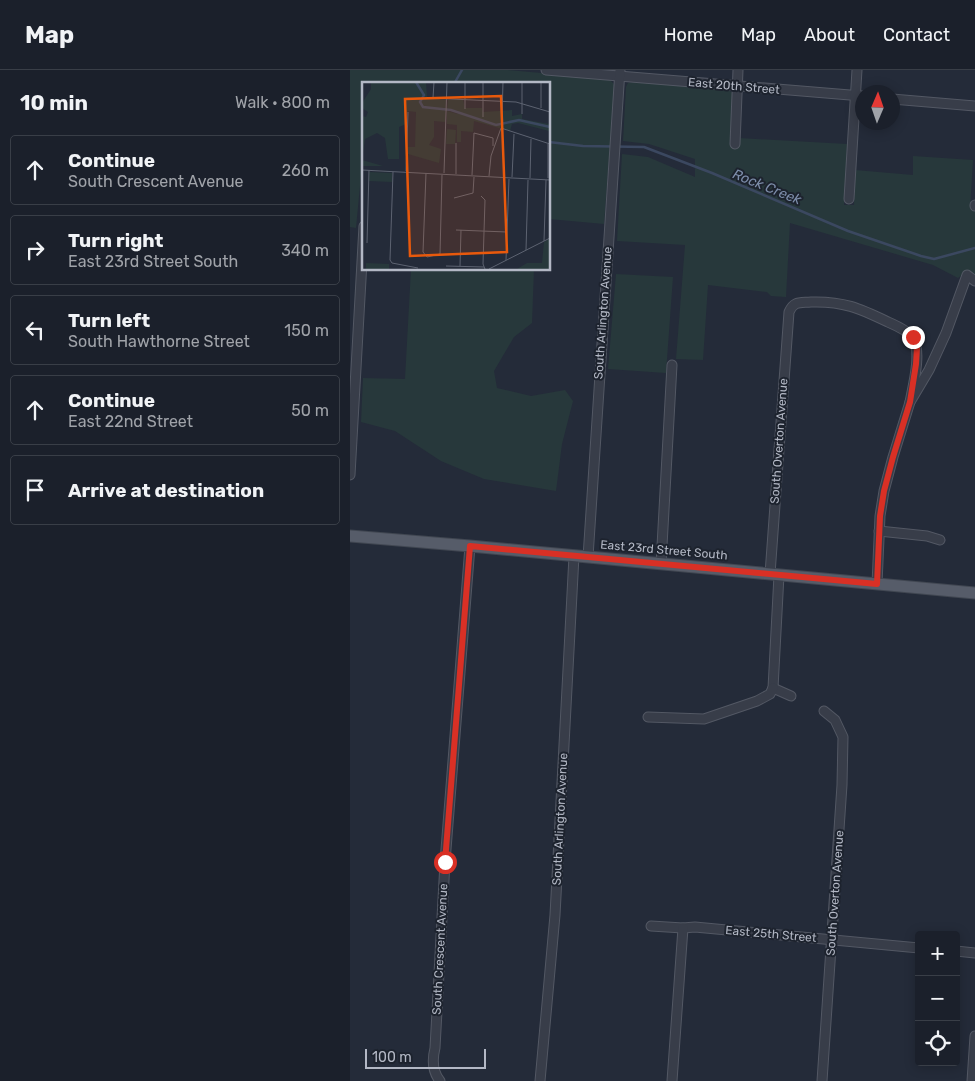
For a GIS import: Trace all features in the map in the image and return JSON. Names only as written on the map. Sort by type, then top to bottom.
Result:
[{"type":"main road","name":"East 23rd Street South","points":[[350,536],[975,593]]},
{"type":"street","name":"East 20th Street","points":[[546,70],[619,73],[737,87],[855,96]]},
{"type":"street","points":[[735,144],[738,70]]},
{"type":"street","points":[[857,70],[858,85]]},
{"type":"street","name":"South Arlington Avenue","points":[[588,557],[619,73]]},
{"type":"street","points":[[900,100],[975,106]]},
{"type":"street","points":[[849,199],[856,130]]},
{"type":"street","points":[[350,475],[362,262]]},
{"type":"street","points":[[877,584],[884,491],[910,402],[929,370],[946,333],[967,275],[975,282]]},
{"type":"street","name":"South Overton Avenue","points":[[773,688],[775,574],[788,312],[792,306],[797,303],[828,302],[845,304],[870,313],[900,328],[913,337],[917,348],[910,402]]},
{"type":"street","points":[[661,564],[672,365]]},
{"type":"street","points":[[880,531],[927,536],[940,540]]},
{"type":"street","name":"South Crescent Avenue","points":[[440,1081],[434,1069],[432,1058],[435,1038],[445,862],[470,546]]},
{"type":"street","name":"South Arlington Avenue","points":[[540,1081],[555,915],[574,556]]},
{"type":"street","points":[[648,717],[704,719],[757,701],[770,694],[773,688],[791,696]]},
{"type":"street","name":"South Overton Avenue","points":[[822,1081],[842,786],[843,737],[835,720],[824,711]]},
{"type":"street","name":"East 25th Street","points":[[652,926],[695,927],[915,948]]},
{"type":"street","points":[[672,1081],[683,928]]},
{"type":"street","points":[[960,951],[975,953]]},
{"type":"street","points":[[972,1081],[975,1036]]},
{"type":"shaded area","points":[[350,70],[508,70],[609,79],[614,84],[604,224],[550,219],[550,82],[362,82],[362,165],[356,228],[350,227]]},
{"type":"shaded area","points":[[628,83],[729,90],[733,94],[732,148],[739,148],[739,138],[847,144],[844,205],[854,205],[855,170],[913,175],[913,156],[973,160],[970,209],[975,209],[975,275],[968,270],[958,278],[933,265],[790,223],[786,297],[771,296],[767,292],[708,285],[703,360],[676,359],[685,245],[617,241],[622,154],[648,157],[695,177],[695,159],[649,144],[623,141],[626,87]]},
{"type":"shaded area","points":[[411,270],[534,270],[532,323],[514,337],[494,371],[497,388],[531,396],[565,390],[573,401],[562,444],[556,491],[484,479],[441,461],[395,431],[361,422],[363,378],[405,379]]},
{"type":"shaded area","points":[[616,274],[673,277],[666,373],[608,369]]},
{"type":"waterway","name":"Rock Creek","points":[[455,82],[462,70]]},
{"type":"waterway","name":"Rock Creek","points":[[550,142],[583,146],[644,147],[712,173],[848,231],[921,256],[934,259],[975,248]]},
{"type":"route","points":[[445,862],[470,546],[877,584],[880,516],[884,491],[910,402],[916,364],[917,348],[913,337]]}]
